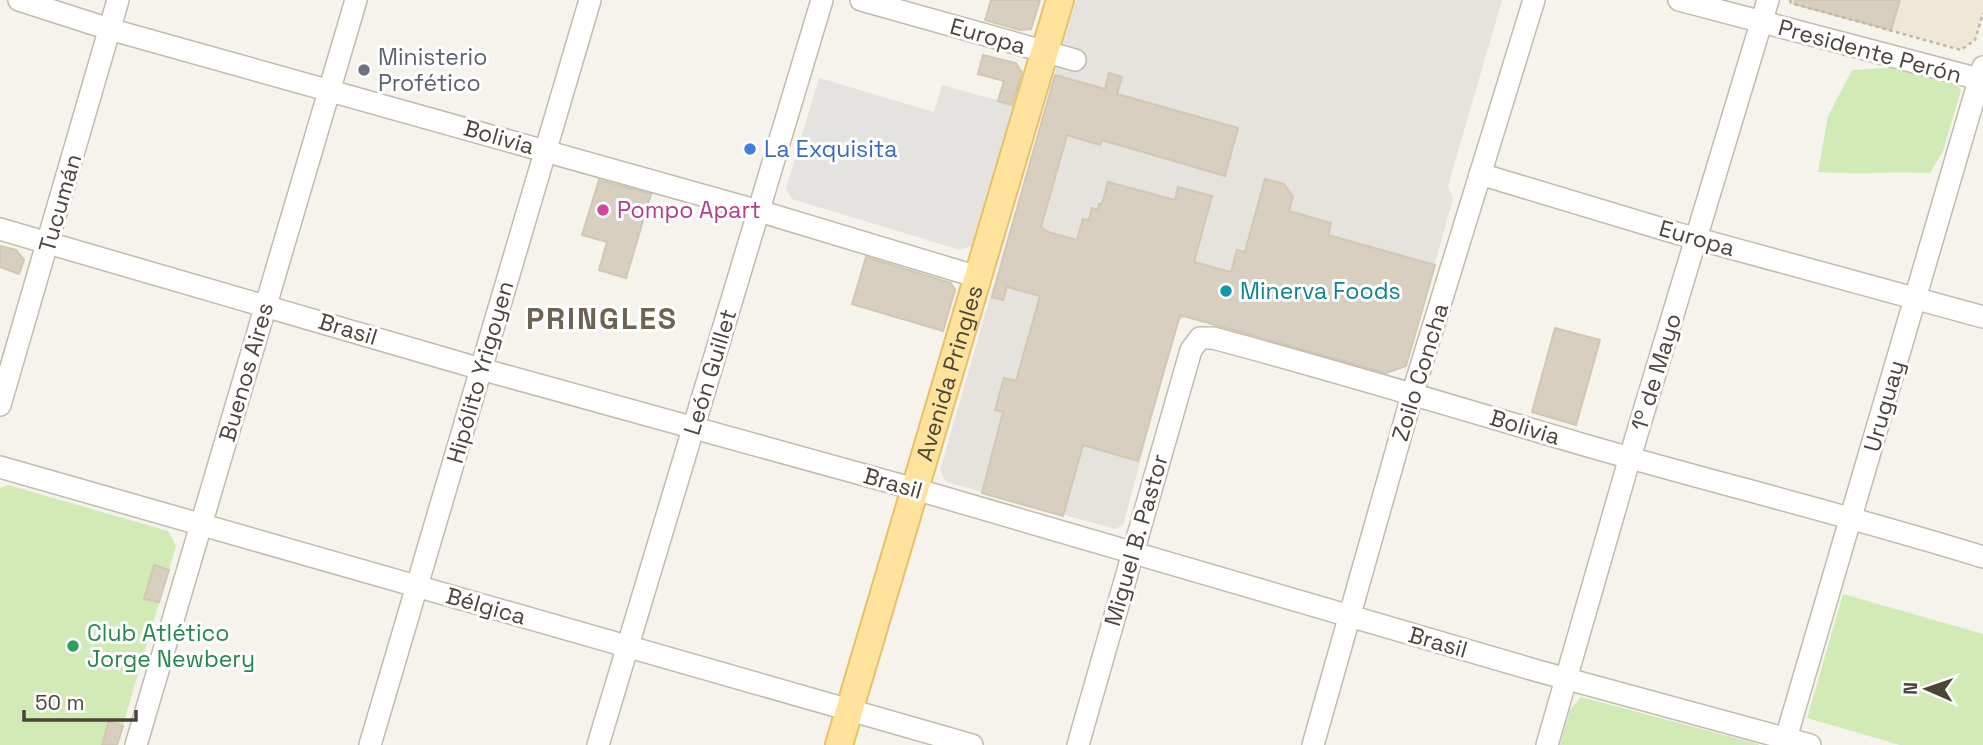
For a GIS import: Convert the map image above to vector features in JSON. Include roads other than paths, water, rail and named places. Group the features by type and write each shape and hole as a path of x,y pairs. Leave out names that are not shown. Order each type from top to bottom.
{"main road":[{"name":"Avenida Pringles","path":"839,745 1060,0"}],"street":[{"name":"Bolivia","path":"19,0 109,29 759,211 978,277"},
{"name":"Tucumán","path":"0,405 118,0"},
{"name":"Buenos Aires","path":"137,745 356,0"},
{"name":"Hipólito Yrigoyen","path":"370,745 590,0"},
{"name":"León Guillet","path":"598,745 822,0"},
{"name":"Europa","path":"861,0 1075,60"},
{"name":"Zoilo Concha","path":"1312,745 1351,617 1413,393 1534,0"},
{"name":"Presidente Perón","path":"1679,0 1761,23 1982,76"},
{"name":"1º de Mayo","path":"1547,745 1630,457 1768,0"},
{"name":"Uruguay","path":"1785,741 1982,76"},
{"name":"Europa","path":"1480,174 1697,239 1983,317"},
{"name":"Brasil","path":"0,229 266,304 481,369 915,489 1785,741 1810,745"},
{"name":"Bolivia","path":"1199,338 1213,338 1413,393 1630,457 1851,516 1983,556"},
{"name":"Miguel B. Pastor","path":"1078,745 1191,350 1199,338"},
{"name":"Bélgica","path":"0,467 972,745"}],"place":[{"name":"Ministerio Profético","path":"364,70"},
{"name":"La Exquisita","path":"750,149"},
{"name":"Pompo Apart","path":"603,210"},
{"name":"Minerva Foods","path":"1226,291"},
{"name":"Club Atlético Jorge Newbery","path":"73,646"}],"district":[{"name":"PRINGLES","path":"602,318"}]}
